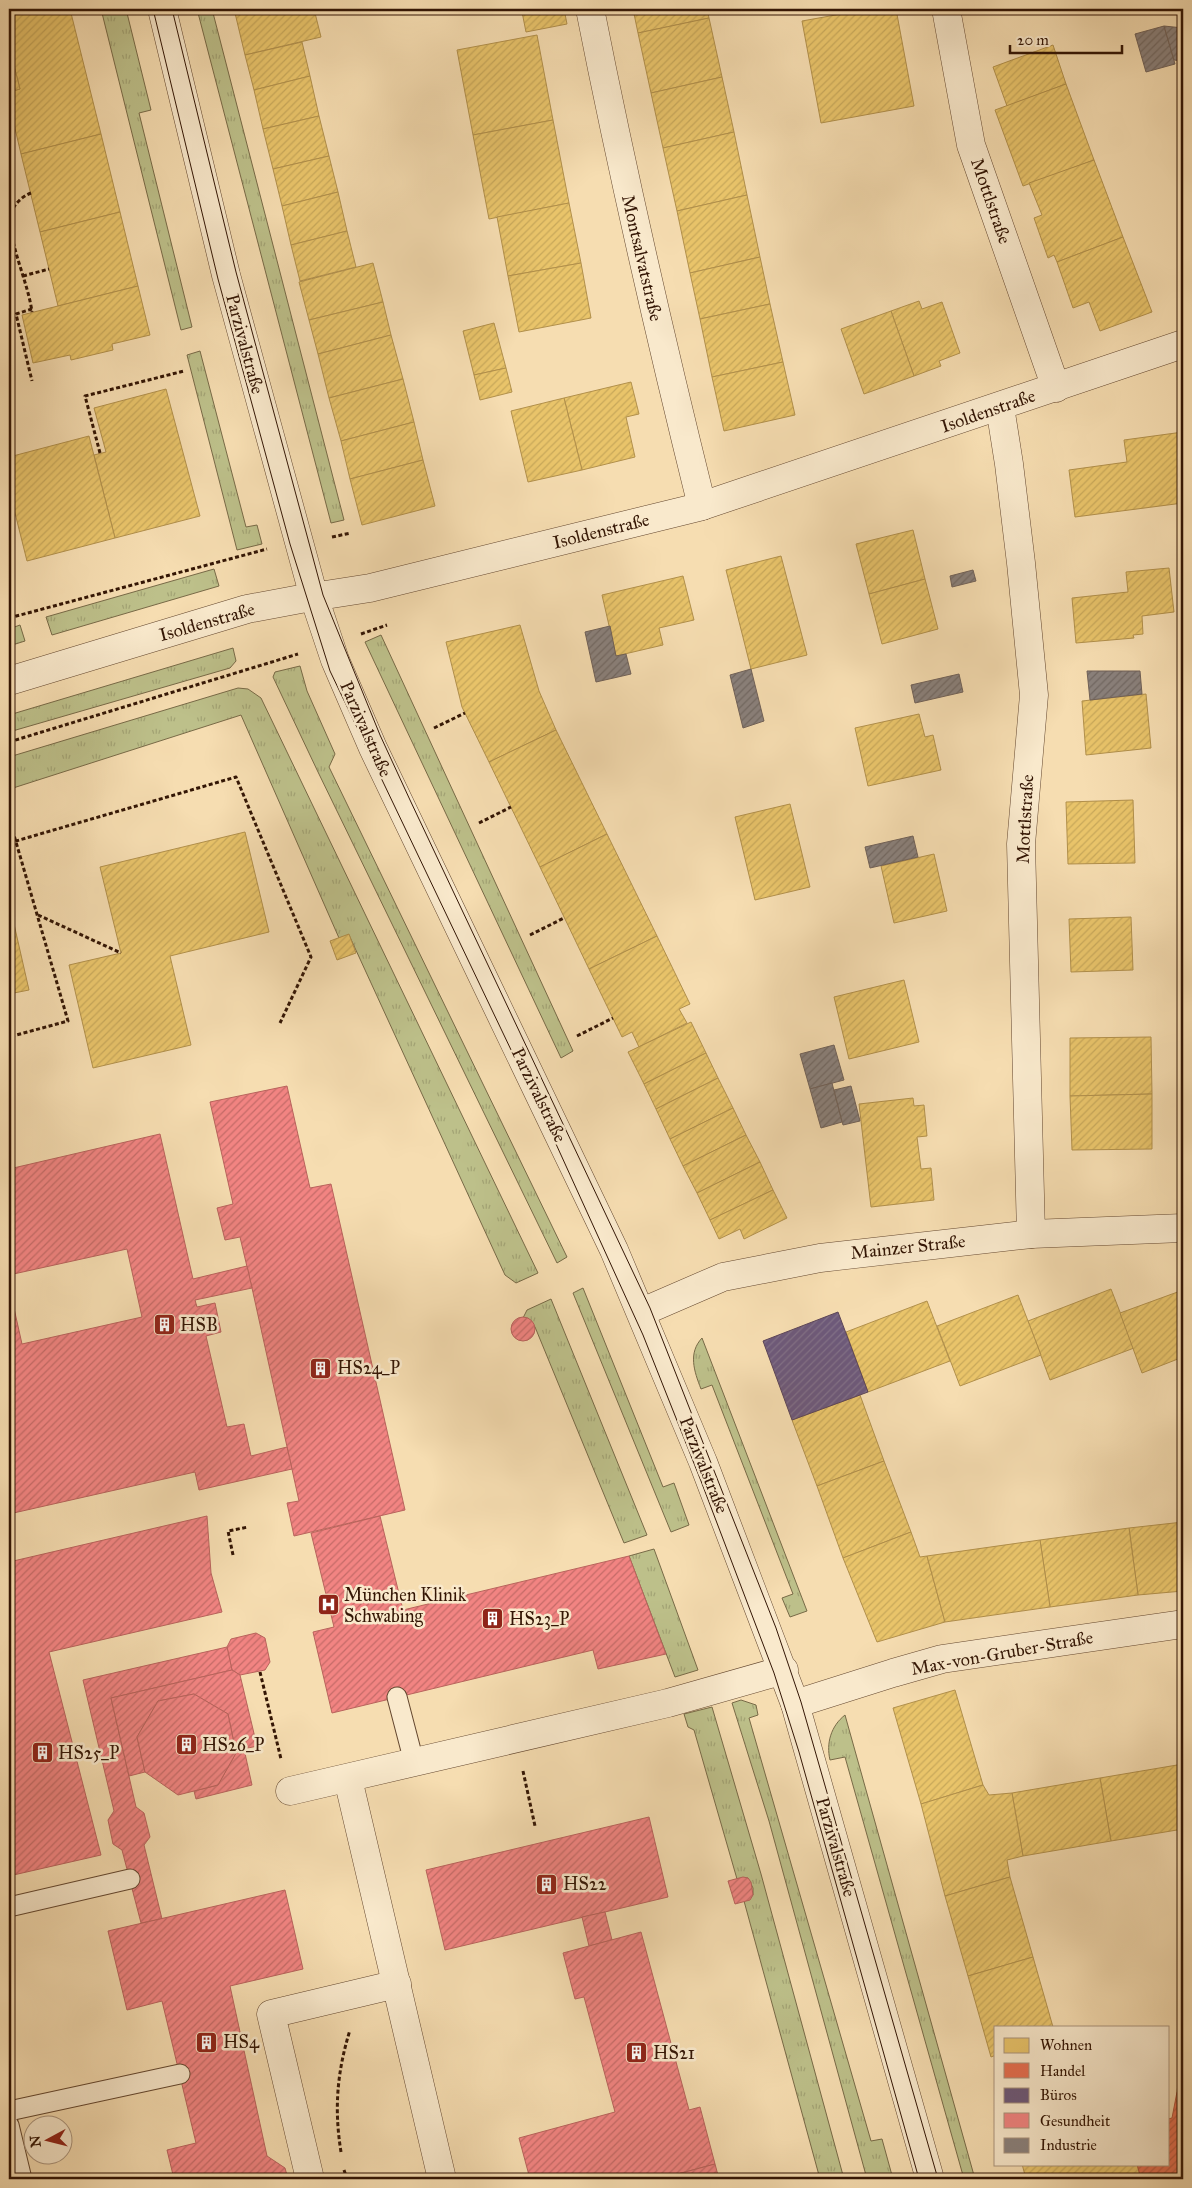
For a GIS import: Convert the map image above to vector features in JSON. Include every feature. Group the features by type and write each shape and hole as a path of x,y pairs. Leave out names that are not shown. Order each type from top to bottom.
{"street":[{"name":"Parzivalstraße","path":"162,9 226,275 314,596 336,660 373,748 614,1250 642,1312 703,1462 784,1670 795,1704 930,2179"},
{"name":"Montsalvatstraße","path":"590,9 622,170 664,356 702,506"},
{"name":"Mottlstraße","path":"948,9 971,145 1056,388"},
{"name":"Isoldenstraße","path":"9,681 219,616 314,596 370,588 702,506 1183,344"},
{"name":"Mottlstraße","path":"1000,407 1021,563 1034,695 1021,844 1031,1234"},
{"name":"Mainzer Straße","path":"642,1312 724,1277 770,1267 850,1254 1031,1234 1183,1228"},
{"name":"Max-von-Gruber-Straße","path":"795,1704 874,1678 942,1659 1183,1624"},
{"path":"290,1791 674,1702 784,1670"},
{"path":"348,1779 398,1984 442,2179"},
{"path":"310,2179 271,2014 398,1984"}],"lane":[{"path":"398,1697 414,1762"},
{"path":"9,1907 130,1879"},
{"path":"9,2112 180,2074"},
{"path":"9,2125 12,2148 22,2179"}],"path":[{"path":"11,9 12,14"},
{"path":"31,193 22,196 15,205 10,220 32,310 16,314 32,381"},
{"path":"23,276 49,268"},
{"path":"100,453 85,396 184,370"},
{"path":"9,618 232,557"},
{"path":"9,742 264,664"},
{"path":"434,728 465,713"},
{"path":"9,843 236,777 311,957 280,1024"},
{"path":"479,823 511,807"},
{"path":"9,818 68,1021 9,1037"},
{"path":"37,915 121,953"},
{"path":"530,935 564,918"},
{"path":"577,1036 613,1018"},
{"path":"233,1555 228,1531 248,1526"},
{"path":"260,1672 274,1735 290,1791"},
{"path":"524,1780 535,1826"},
{"path":"347,2179 336,2126 336,2093 346,2043 360,1992"}],"green space":[{"path":"101,9 126,9 151,110 139,113 192,327 181,330"},
{"path":"197,9 212,9 344,520 331,523"},
{"path":"200,351 246,527 257,525 262,544 237,550 187,355"},
{"path":"214,569 219,586 52,635 46,617"},
{"path":"20,625 25,641 9,646 9,629"},
{"path":"381,635 573,1051 561,1058 365,642"},
{"path":"233,648 236,661 230,668 9,732 9,715"},
{"path":"300,666 307,691 335,754 329,767 567,1257 557,1263 273,677 275,672"},
{"path":"238,688 248,689 261,698 538,1273 516,1283 505,1275 349,935 339,938 241,715 10,789 9,757"},
{"path":"583,1288 663,1487 674,1483 689,1525 671,1532 573,1293"},
{"path":"551,1299 647,1535 624,1543 535,1327 530,1320 523,1318 527,1310"},
{"path":"702,1338 807,1611 790,1617 782,1598 793,1594 712,1385 701,1389 696,1376 694,1356 695,1350"},
{"path":"654,1549 698,1670 675,1677 629,1556"},
{"path":"741,1700 756,1705 758,1715 749,1718 871,2141 882,2139 893,2179 867,2179 769,1821 732,1703"},
{"path":"712,1707 761,1874 844,2179 820,2179 744,1901 753,1895 753,1888 748,1878 737,1879 694,1730 688,1727 684,1714"},
{"path":"845,1715 975,2179 964,2179 845,1757 830,1760 829,1741 831,1735 836,1724"}],"building: Wohnen":[{"path":"32,9 70,9 101,134 21,154 9,103 9,92 20,89 9,46 9,15"},
{"path":"252,9 314,9 321,37 245,55 235,13"},
{"path":"541,9 564,9 567,24 526,32 522,12"},
{"path":"633,9 707,9 709,18 638,33"},
{"path":"869,9 896,9 914,106 821,123 802,21"},
{"path":"709,18 722,77 651,93 638,33"},
{"path":"537,35 553,120 473,135 457,50"},
{"path":"302,42 310,76 254,90 245,55"},
{"path":"1053,45 1066,84 1007,106 993,67"},
{"path":"9,46 20,89 9,92"},
{"path":"310,76 319,116 263,129 254,90"},
{"path":"722,77 734,132 663,148 651,93"},
{"path":"1066,84 1094,160 1023,186 995,110"},
{"path":"319,116 329,156 273,169 263,129"},
{"path":"553,120 569,203 489,219 473,135"},
{"path":"734,132 747,195 677,211 663,148"},
{"path":"101,134 120,212 40,232 21,154"},
{"path":"329,156 338,192 282,206 273,169"},
{"path":"1094,160 1123,237 1057,262 1054,255 1048,258 1034,218 1042,215 1029,183"},
{"path":"338,192 347,231 291,245 282,206"},
{"path":"747,195 760,257 690,273 677,211"},
{"path":"569,203 581,263 508,276 497,217"},
{"path":"120,212 138,286 58,306 40,232"},
{"path":"347,231 356,267 300,281 291,245"},
{"path":"1123,237 1152,312 1100,331 1089,302 1073,308 1057,262"},
{"path":"760,257 770,304 700,319 690,273"},
{"path":"373,263 383,302 309,320 299,282"},
{"path":"581,263 591,318 519,332 508,276"},
{"path":"138,286 150,335 112,344 113,350 71,360 70,355 33,363 22,315"},
{"path":"919,301 922,309 942,302 960,353 939,361 941,366 914,376 891,311"},
{"path":"383,302 391,335 318,354 309,320"},
{"path":"770,304 783,362 712,377 700,319"},
{"path":"891,311 914,376 864,394 841,329"},
{"path":"494,323 506,368 474,375 463,331"},
{"path":"391,335 403,379 329,398 318,354"},
{"path":"783,362 795,415 724,431 712,377"},
{"path":"506,368 512,392 480,400 474,375"},
{"path":"403,379 414,422 341,441 329,398"},
{"path":"631,382 639,414 626,417 635,457 582,470 564,398"},
{"path":"166,389 200,516 115,538 94,455 106,452 94,408"},
{"path":"564,398 582,470 528,482 511,411"},
{"path":"414,422 423,460 350,479 341,441"},
{"path":"1183,432 1183,503 1075,517 1069,470 1127,462 1124,440"},
{"path":"89,436 115,538 27,561 9,489 9,457"},
{"path":"423,460 435,506 362,525 350,479"},
{"path":"913,530 925,579 869,594 856,544"},
{"path":"781,556 807,655 751,669 726,570"},
{"path":"1169,568 1174,612 1142,616 1143,634 1133,635 1134,638 1076,643 1072,598 1128,592 1126,572"},
{"path":"683,576 694,620 659,628 663,645 616,656 602,595"},
{"path":"925,579 938,629 882,644 869,594"},
{"path":"520,625 539,691 556,730 489,762 462,707 446,642"},
{"path":"1146,694 1151,748 1086,755 1082,701"},
{"path":"919,714 925,737 933,735 941,770 868,786 855,728"},
{"path":"556,730 607,834 540,867 489,762"},
{"path":"1133,800 1135,863 1068,864 1066,802"},
{"path":"790,804 810,887 755,900 735,817"},
{"path":"245,832 269,932 170,956 191,1045 93,1068 69,965 121,953 100,867"},
{"path":"607,834 657,936 589,969 540,867"},
{"path":"934,854 947,911 894,923 881,866"},
{"path":"9,902 29,990 9,994"},
{"path":"1131,917 1133,970 1071,972 1069,919"},
{"path":"349,934 356,953 337,960 330,941"},
{"path":"657,936 690,1004 679,1009 687,1023 639,1047 632,1032 622,1037 589,969"},
{"path":"904,980 919,1042 849,1059 834,997"},
{"path":"691,1022 706,1053 644,1084 628,1052"},
{"path":"1151,1037 1152,1094 1070,1096 1070,1038"},
{"path":"706,1053 718,1078 656,1109 644,1084"},
{"path":"718,1078 733,1108 670,1139 656,1109"},
{"path":"1152,1094 1152,1149 1072,1150 1070,1096"},
{"path":"913,1098 914,1106 924,1105 927,1136 917,1137 921,1169 931,1168 934,1200 871,1207 859,1104"},
{"path":"733,1108 746,1135 683,1166 670,1139"},
{"path":"746,1135 760,1162 697,1193 683,1166"},
{"path":"760,1162 773,1190 710,1220 697,1193"},
{"path":"773,1190 787,1218 744,1239 740,1229 719,1239 710,1220"},
{"path":"1111,1289 1134,1348 1050,1380 1028,1321"},
{"path":"1183,1290 1183,1357 1142,1373 1120,1313"},
{"path":"1018,1295 1041,1355 960,1386 937,1326"},
{"path":"927,1301 950,1361 868,1392 846,1332"},
{"path":"860,1395 884,1461 817,1486 792,1420"},
{"path":"884,1461 911,1532 843,1558 817,1486"},
{"path":"1183,1522 1183,1591 1138,1595 1129,1528"},
{"path":"1129,1528 1138,1595 1050,1607 1040,1540"},
{"path":"911,1532 920,1557 927,1556 945,1622 877,1642 843,1558"},
{"path":"1040,1540 1050,1607 945,1622 927,1556"},
{"path":"955,1690 983,1785 921,1804 893,1708"},
{"path":"1183,1764 1183,1829 1111,1841 1100,1778"},
{"path":"1100,1778 1111,1841 1023,1856 1012,1793"},
{"path":"983,1785 989,1795 1012,1793 1023,1856 1007,1860 1010,1877 945,1896 921,1804"},
{"path":"1010,1877 1033,1957 968,1976 945,1896"},
{"path":"1033,1957 1053,2026 994,2026 994,2056 991,2057 968,1976"},
{"path":"1183,2040 1183,2093 1177,2092"},
{"path":"1023,2166 1138,2166 1141,2179 1026,2179"}],"building: Handel":[{"path":"1177,2092 1183,2093 1183,2179 1141,2179 1138,2166 1170,2166 1170,2118 1172,2118"}],"building: Büros":[{"path":"838,1312 868,1392 792,1420 763,1341"}],"building: Gesundheit":[{"name":"HS24_P","path":"287,1086 310,1188 331,1184 405,1510 294,1536 287,1503 299,1501 252,1288 240,1237 225,1240 217,1208 233,1204 210,1102"},
{"name":"HSB","path":"160,1134 193,1279 247,1266 252,1288 195,1300 197,1307 215,1303 221,1332 206,1336 227,1427 244,1424 251,1456 287,1447 292,1469 199,1490 195,1472 9,1514 9,1286 22,1344 142,1317 127,1249 9,1275 9,1169"},
{"path":"523,1317 531,1321 535,1329 531,1337 523,1341 515,1337 511,1329 515,1321"},
{"name":"HS25_P","path":"207,1516 211,1573 222,1612 49,1652 101,1855 9,1876 9,1562"},
{"name":"HS23_P","path":"380,1516 403,1610 629,1556 666,1654 598,1669 593,1650 332,1713 313,1632 334,1627 311,1533"},
{"path":"256,1633 265,1638 270,1662 265,1670 240,1675 232,1670 227,1647 231,1639"},
{"path":"227,1647 232,1670 111,1698 136,1807 144,1813 150,1837 144,1845 162,1919 141,1923 122,1850 113,1844 108,1820 114,1811 83,1680"},
{"path":"232,1670 240,1675 257,1746 244,1749 252,1785 196,1799 194,1791 218,1785 236,1753 228,1714 194,1694 158,1701 137,1737 145,1772 129,1776 111,1698"},
{"name":"HS26_P","path":"194,1694 228,1714 236,1753 218,1785 178,1795 145,1772 137,1737 158,1701"},
{"name":"HS22","path":"649,1817 668,1897 445,1950 426,1870"},
{"path":"743,1877 748,1878 751,1882 753,1895 750,1900 735,1904 728,1881"},
{"name":"HS4","path":"285,1890 303,1969 230,1986 267,2156 285,2168 288,2179 174,2179 167,2150 196,2143 162,2001 127,2010 108,1931"},
{"path":"605,1912 612,1940 589,1946 582,1917"},
{"name":"HS21","path":"641,1932 689,2110 700,2107 715,2164 659,2179 530,2179 519,2138 615,2112 584,1997 575,1999 563,1953"},
{"path":"715,2164 719,2179 659,2179"}],"building: Industrie":[{"path":"1164,26 1175,64 1146,72 1135,34"},
{"path":"1164,26 1183,28 1183,61 1174,60"},
{"path":"973,570 976,581 952,587 950,576"},
{"path":"610,626 616,656 626,654 631,674 596,682 585,632"},
{"path":"751,669 764,721 743,728 730,675"},
{"path":"1087,671 1140,671 1142,694 1090,700"},
{"path":"959,674 963,692 915,703 911,685"},
{"path":"913,836 918,857 870,868 865,847"},
{"path":"834,1045 844,1080 810,1089 800,1054"},
{"path":"832,1083 842,1122 821,1128 810,1089"},
{"path":"851,1086 860,1121 843,1125 834,1090"}],"tram line":[{"path":"153,9 218,279 290,544 330,671 556,1144 643,1335 701,1481 774,1673 799,1752 919,2179"},
{"path":"172,9 236,272 323,595 380,735 650,1308 776,1628 801,1702 938,2179"}],"place":[{"name":"HSB","path":"164,1325"},
{"name":"HS24_P","path":"321,1368"},
{"name":"München Klinik Schwabing","path":"328,1605"},
{"name":"HS23_P","path":"493,1619"},
{"name":"HS26_P","path":"186,1745"},
{"name":"HS25_P","path":"42,1753"},
{"name":"HS22","path":"547,1884"},
{"name":"HS4","path":"207,2042"},
{"name":"HS21","path":"637,2053"}]}
